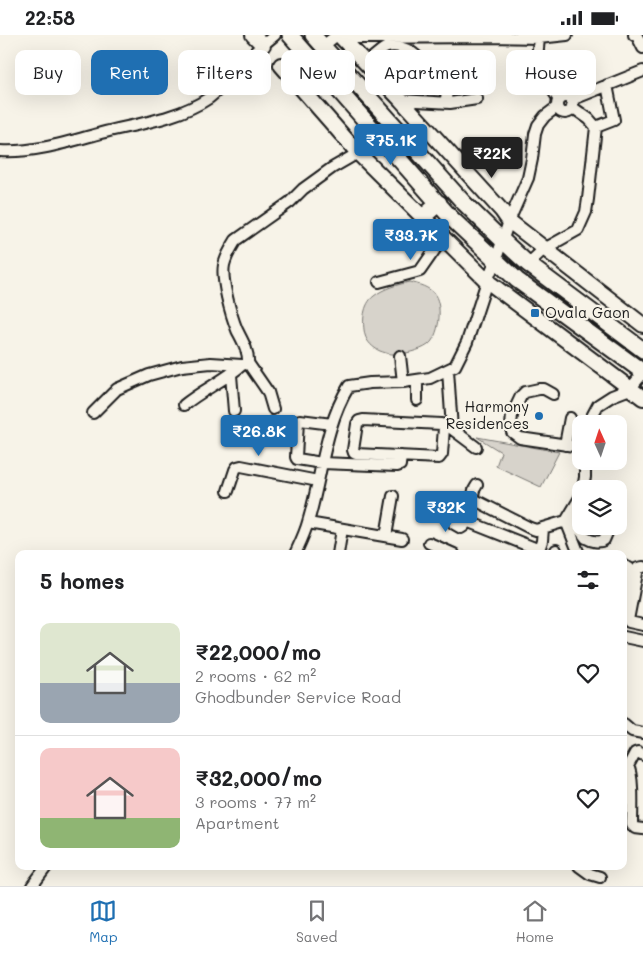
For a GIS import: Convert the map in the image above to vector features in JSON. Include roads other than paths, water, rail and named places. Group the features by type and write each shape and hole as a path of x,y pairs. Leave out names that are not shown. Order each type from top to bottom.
{"main road":[{"path":"290,35 451,218 517,280 643,373"},
{"path":"318,40 464,203 502,240 528,264 643,350"},
{"path":"423,217 439,203"}],"street":[{"path":"253,35 263,45"},
{"path":"0,151 39,149 63,144 179,113 208,98 225,84 243,63 275,35"},
{"path":"318,40 344,36 524,36 539,38 567,35"},
{"path":"636,35 643,48"},
{"path":"344,36 365,62"},
{"path":"539,38 537,59 539,69 560,111 565,113 570,111 571,104"},
{"path":"382,50 397,47 408,50"},
{"path":"571,104 607,85 643,71"},
{"path":"596,127 614,120 607,85"},
{"path":"307,95 358,153 486,281 643,398"},
{"path":"396,95 509,221 643,325"},
{"path":"446,95 446,102"},
{"path":"401,100 446,102 477,99"},
{"path":"297,550 308,523 332,424 349,386 430,378 455,366 467,343 486,281 528,178 538,125 558,104"},
{"path":"528,264 544,249 578,230 584,218 596,127 571,104"},
{"path":"184,405 196,395 231,375 245,364 249,355 236,325 223,280 224,265 230,249 236,240 290,203 303,189 332,168 358,153"},
{"path":"520,170 528,178"},
{"path":"379,282 420,271 442,236"},
{"path":"400,356 403,382"},
{"path":"93,413 117,389 149,375 182,366 211,363 245,364 268,392 273,409"},
{"path":"448,369 452,429 476,447"},
{"path":"593,415 598,405 612,396 630,389 643,373"},
{"path":"231,375 234,411"},
{"path":"417,379 417,400"},
{"path":"553,394 544,389 539,389 526,392 521,396 512,415 512,432 520,438 572,446"},
{"path":"565,445 570,417"},
{"path":"332,424 300,420 298,423 297,459 322,463 397,467 400,465 401,456"},
{"path":"359,421 444,425 441,457 401,456 354,453 357,424 359,421"},
{"path":"228,491 235,470 241,466 318,481"},
{"path":"477,485 473,495 476,500 536,530 543,529 568,518 572,511"},
{"path":"386,536 393,496"},
{"path":"481,515 486,506"},
{"path":"460,509 454,519 454,524 457,526 461,528 470,522 537,549 542,541 543,529"},
{"path":"568,518 572,522"},
{"path":"568,518 579,550"},
{"path":"308,523 402,539"},
{"path":"339,550 342,529"},
{"path":"583,535 589,540 598,542 604,540 606,535"},
{"path":"429,543 445,550"},
{"path":"627,567 631,573 627,588"},
{"path":"633,639 640,624 628,621 638,567 643,567"},
{"path":"627,727 632,731 643,733"},
{"path":"643,755 638,752 635,753 628,766 630,769 628,790 632,825 635,828 643,829"},
{"path":"32,886 44,870"},
{"path":"584,870 600,877"}],"place":[{"name":"Ovala Gaon","path":"535,313"},
{"name":"Harmony Residences","path":"539,416"}]}
